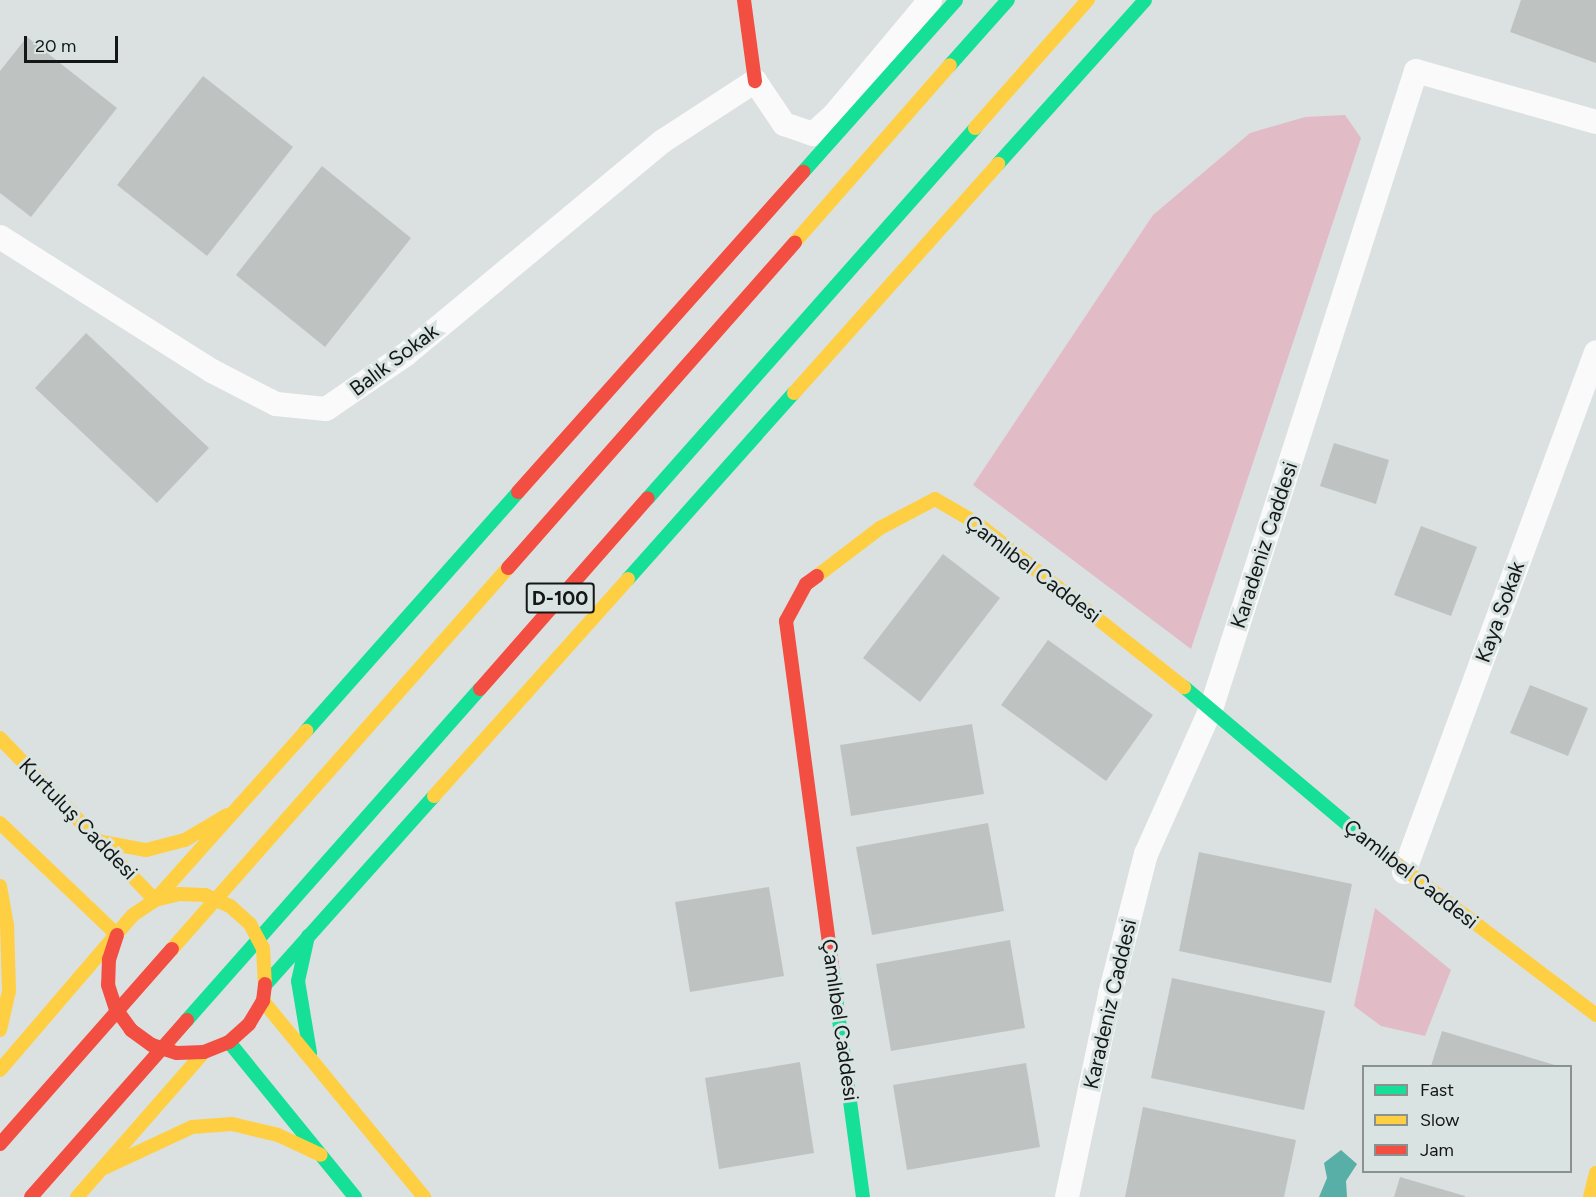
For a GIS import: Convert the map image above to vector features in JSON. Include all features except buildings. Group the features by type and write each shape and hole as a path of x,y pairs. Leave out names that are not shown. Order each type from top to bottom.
{"main road":[{"path":"744,0 755,81"},
{"path":"0,1070 133,915 154,900 202,856 234,811 956,0"},
{"name":"D-100","path":"0,1144 1008,0"},
{"name":"D-100","path":"31,1197 1088,0"},
{"path":"266,984 1145,0"},
{"name":"Çamlıbel Caddesi","path":"863,1197 786,621 806,584 880,528 935,499 978,524 1211,709 1404,872 1596,1015"},
{"name":"Kurtuluş Caddesi","path":"0,738 102,842 154,900"},
{"path":"102,842 146,850 185,840 234,811"},
{"path":"0,823 117,935"},
{"path":"215,877 249,912 289,931 308,936"},
{"path":"0,886 7,924 9,991 0,1030"},
{"path":"117,935 109,959 108,985 116,1009 131,1030 152,1045 177,1053 204,1052 229,1042 249,1024 262,1001 266,984 263,948 250,924 230,906 205,895 179,894 154,900"},
{"path":"308,936 298,981 310,1055"},
{"path":"262,1001 310,1055 424,1197"},
{"path":"56,1006 73,1011"},
{"path":"95,1017 132,1041 145,1058 154,1086 155,1109"},
{"path":"229,1042 356,1197"},
{"path":"77,1197 204,1052"},
{"path":"102,1169 192,1127 232,1125 278,1135 321,1155"},
{"path":"1590,1197 1596,1173"}],"street":[{"path":"755,81 784,124 813,134 834,115 930,0"},
{"name":"Karadeniz Caddesi","path":"1067,1197 1110,994 1146,854 1211,709 1416,71 1596,122"},
{"name":"Balık Sokak","path":"0,237 212,371 276,404 326,410 405,355 663,141 755,81"},
{"name":"Kaya Sokak","path":"1404,872 1596,351"}],"shaded area":[{"path":"1345,115 1361,138 1191,649 973,485 1153,215 1250,133 1305,117"},
{"path":"1375,908 1451,970 1425,1036 1381,1026 1354,1006"}],"water":[{"path":"1341,1150 1357,1164 1346,1181 1347,1197 1319,1197 1327,1178 1324,1163"}],"traffic: fast":[{"path":"803,172 956,0"},
{"path":"950,65 1008,0"},
{"path":"998,164 1145,0"},
{"path":"648,498 975,128"},
{"path":"628,579 794,393"},
{"path":"306,731 518,492"},
{"path":"1184,687 1367,841"},
{"path":"187,1020 480,689"},
{"path":"266,984 434,796"},
{"path":"308,936 298,981 310,1053"},
{"path":"832,968 863,1197"},
{"path":"229,1042 355,1197"}],"traffic: slow":[{"path":"975,128 1088,0"},
{"path":"795,242 950,65"},
{"path":"794,393 998,164"},
{"path":"817,576 880,528 935,499 978,524 1184,687"},
{"path":"172,949 508,568"},
{"path":"434,796 628,579"},
{"path":"155,900 306,731"},
{"path":"0,738 155,900"},
{"path":"102,842 146,850 185,840 227,815"},
{"path":"0,823 117,935"},
{"path":"1367,841 1596,1015"},
{"path":"0,886 7,924 9,991 0,1030"},
{"path":"0,1070 133,915 155,900 179,894 205,895 230,906 250,924 263,948 265,984"},
{"path":"263,1001 424,1197"},
{"path":"77,1197 204,1052"},
{"path":"102,1169 192,1127 232,1124 278,1135 321,1155"},
{"path":"1590,1197 1596,1173"}],"traffic: jam":[{"path":"744,0 755,81"},
{"path":"518,492 803,172"},
{"path":"508,568 795,242"},
{"path":"480,689 648,498"},
{"path":"817,576 806,584 786,621 832,968"},
{"path":"117,935 109,959 108,985 116,1009 131,1030 152,1045 177,1053 204,1052 229,1042 249,1024 263,1001 265,984"},
{"path":"0,1144 172,949"},
{"path":"31,1197 187,1020"}]}
